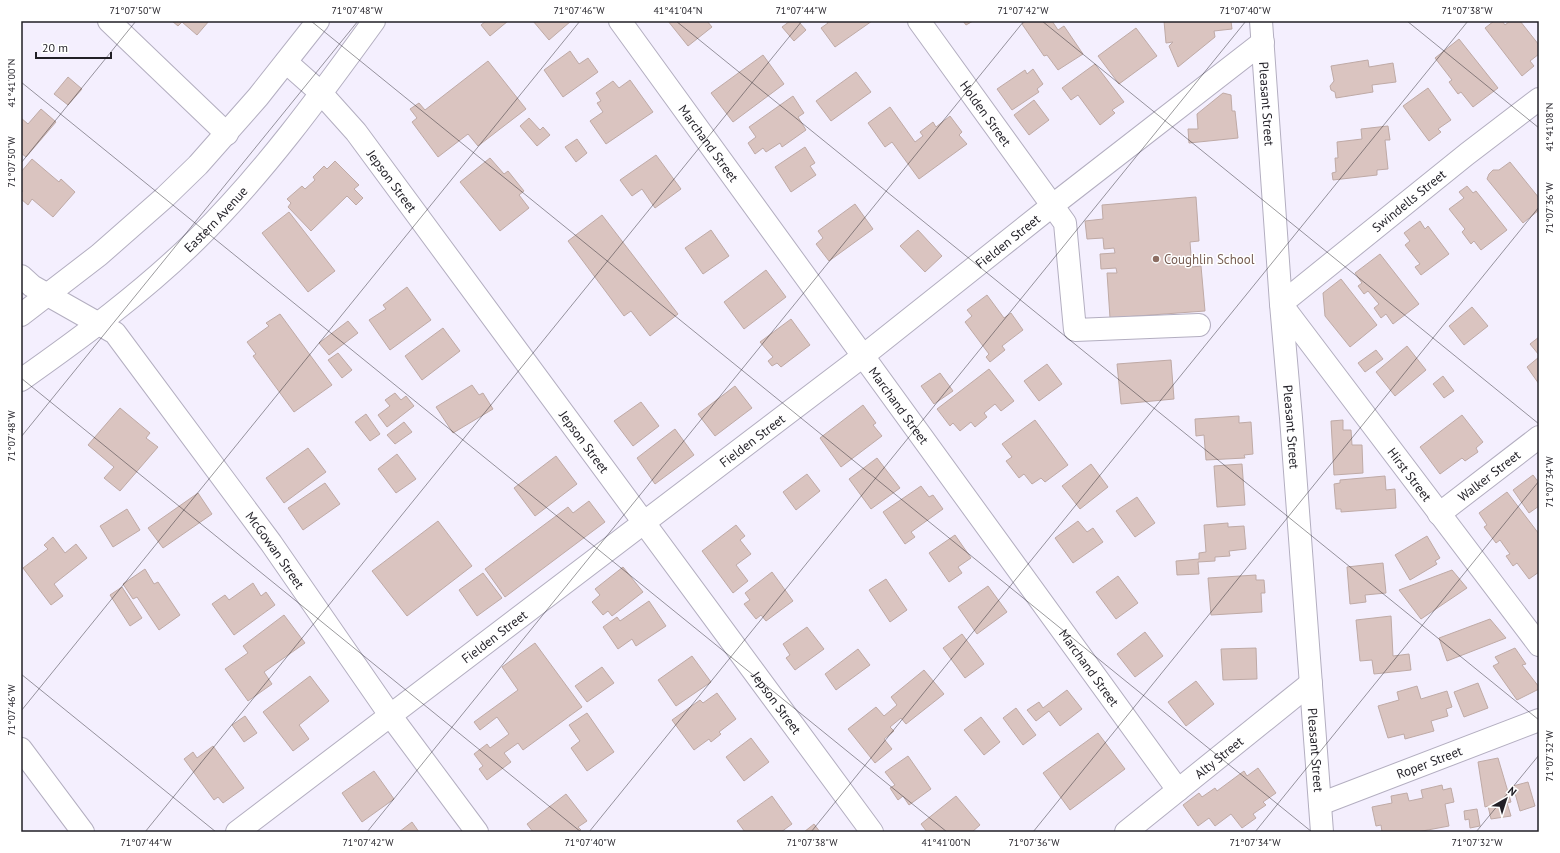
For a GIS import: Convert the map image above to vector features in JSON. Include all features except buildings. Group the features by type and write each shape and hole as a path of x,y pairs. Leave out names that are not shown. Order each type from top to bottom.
{"main road":[{"path":"109,21 227,134"},
{"path":"21,315 99,255 165,197 198,165 227,134 318,21"},
{"name":"Eastern Avenue","path":"21,380 56,355 164,270 196,239 259,171 321,93 374,21"},
{"name":"Marchand Street","path":"620,21 1178,790"},
{"name":"Holden Street","path":"919,21 1065,223 1075,330 1198,325"},
{"name":"Fielden Street","path":"237,832 863,356 1053,205 1262,32"},
{"name":"Pleasant Street","path":"1262,32 1281,304 1322,832"},
{"name":"Jepson Street","path":"286,62 321,93 356,132 872,832"},
{"name":"Swindells Street","path":"1281,304 1467,154 1539,99"},
{"name":"McGowan Street","path":"21,276 32,286 115,333 270,543 390,715 477,832"},
{"name":"Hirst Street","path":"1281,304 1539,645"},
{"name":"Walker Street","path":"1440,514 1539,437"},
{"name":"Alty Street","path":"1126,832 1311,683"},
{"name":"Roper Street","path":"1320,804 1539,720"},
{"path":"21,748 83,832"}],"place":[{"name":"Coughlin School","path":"1156,259"}]}
